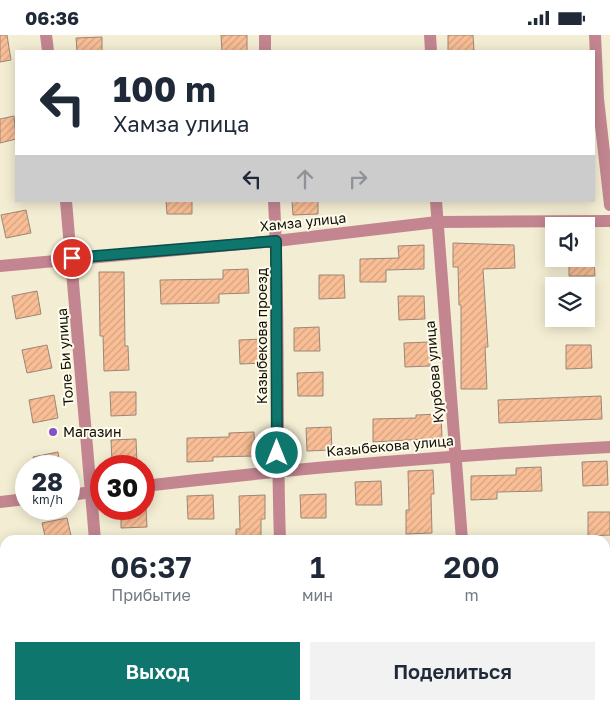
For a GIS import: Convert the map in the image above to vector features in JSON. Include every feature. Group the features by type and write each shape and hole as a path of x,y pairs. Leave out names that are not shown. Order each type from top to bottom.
{"street":[{"path":"46,35 48,50"},
{"path":"264,35 265,50"},
{"path":"430,35 431,50"},
{"path":"595,35 598,99 610,205"},
{"name":"Толе Би улица","path":"66,202 92,455"},
{"name":"Казыбекова проезд","path":"274,202 276,241 277,471 280,535"},
{"name":"Курбова улица","path":"436,202 462,535"},
{"name":"Хамза улица","path":"0,266 276,241 437,222 610,221"},
{"name":"Казыбекова улица","path":"155,485 277,471 455,455 610,447"},
{"path":"0,501 15,500"},
{"name":"Толе Би улица","path":"96,520 96,535"}],"building":[{"path":"0,35 7,35 11,60 0,62"},
{"path":"221,35 247,35 247,50 222,50"},
{"path":"448,35 473,35 474,50 448,50"},
{"path":"102,37 102,50 77,50 76,38"},
{"path":"14,116 15,139 0,143 0,119"},
{"path":"166,202 192,202 192,214 167,214"},
{"path":"292,202 318,202 318,214 293,215"},
{"path":"26,210 31,233 6,238 1,215"},
{"path":"453,243 514,245 515,268 483,269 488,347 485,347 487,389 461,389 461,305 459,305 458,267 453,267"},
{"path":"424,245 424,269 386,270 386,282 360,282 360,259 399,258 398,246"},
{"path":"569,267 594,267 595,276 569,276"},
{"path":"248,269 249,293 219,294 219,303 161,304 160,280 223,279 223,270"},
{"path":"99,272 124,272 125,346 128,346 129,370 104,371 103,336 100,336"},
{"path":"319,275 344,275 345,298 319,299"},
{"path":"37,291 41,314 16,319 12,296"},
{"path":"398,296 424,296 425,319 399,320"},
{"path":"319,327 320,351 294,351 294,328"},
{"path":"264,339 265,363 240,364 239,340"},
{"path":"430,342 430,366 405,367 404,343"},
{"path":"47,345 52,368 27,373 22,350"},
{"path":"566,345 591,345 592,368 566,369"},
{"path":"323,372 323,396 298,396 297,373"},
{"path":"110,392 136,392 136,415 111,416"},
{"path":"54,395 58,418 33,423 29,400"},
{"path":"601,396 602,419 499,423 498,400"},
{"path":"441,414 442,438 373,442 373,419 416,418 416,415"},
{"path":"331,427 332,450 307,451 306,428"},
{"path":"254,432 255,456 213,457 213,461 187,462 187,438 229,437 229,433"},
{"path":"136,439 137,455 112,455 111,440"},
{"path":"58,452 58,455 43,455"},
{"path":"607,461 608,485 583,486 582,462"},
{"path":"541,467 542,491 497,492 497,499 471,500 471,476 516,475 516,468"},
{"path":"433,470 434,494 431,494 432,533 406,534 406,510 409,510 408,471"},
{"path":"381,481 382,505 356,505 355,482"},
{"path":"326,494 326,518 301,518 300,495"},
{"path":"213,495 214,519 188,519 187,496"},
{"path":"265,495 265,519 261,519 261,535 236,535 236,529 240,529 239,496"},
{"path":"588,512 610,512 610,535 588,535"},
{"path":"67,520 71,535 45,535 42,523"},
{"path":"121,520 147,520 147,527 121,528"}],"place":[{"name":"Магазин","path":"53,432"}],"route":[{"path":"72,258 276,241 278,297 277,453"}]}
